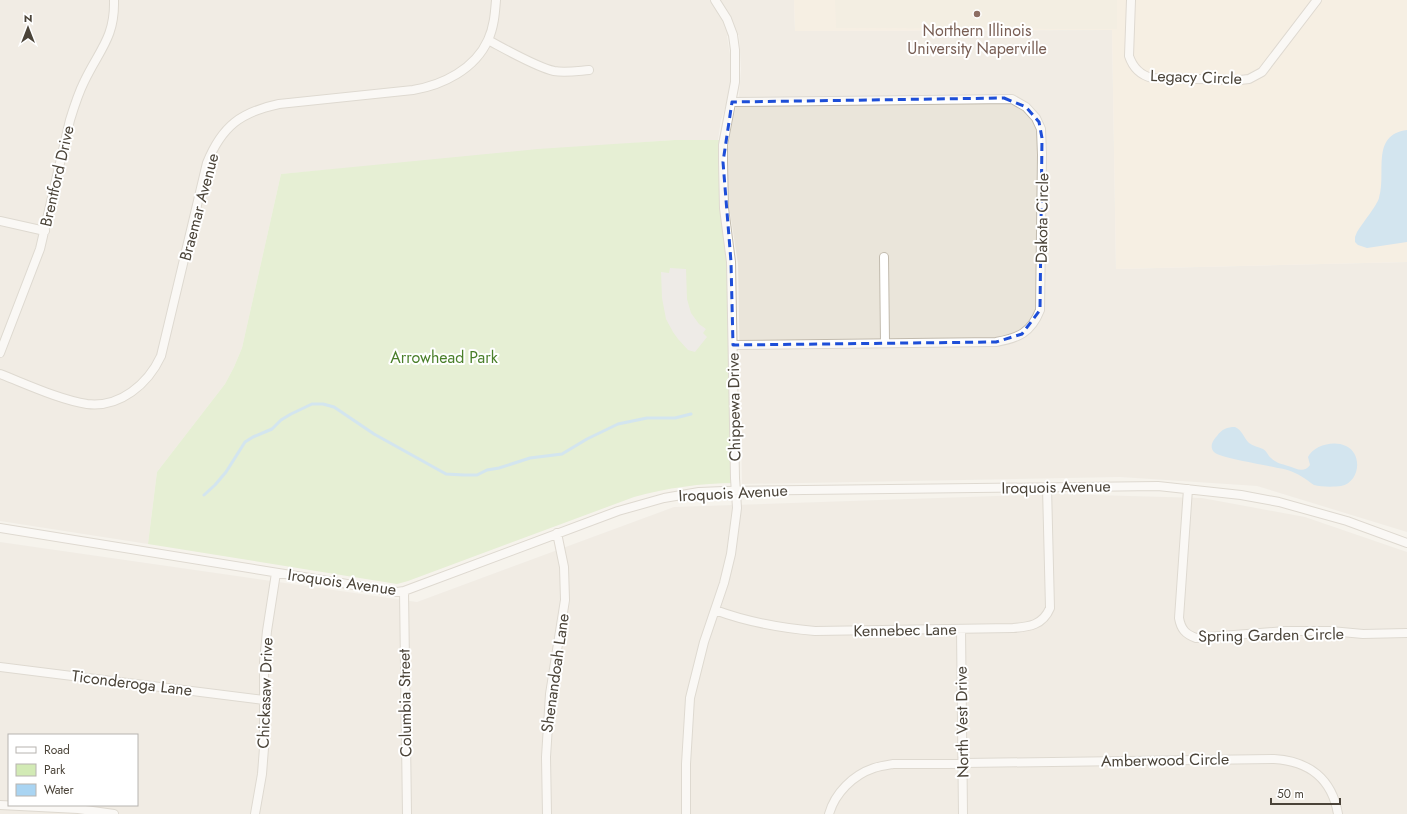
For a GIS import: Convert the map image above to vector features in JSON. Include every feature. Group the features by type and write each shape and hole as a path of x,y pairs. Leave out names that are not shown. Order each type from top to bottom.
{"street":[{"name":"Brentford Drive","path":"0,353 33,271 70,120 84,82 108,38 114,15 114,0"},
{"name":"Braemar Avenue","path":"0,374 70,401 88,404 104,403 118,399 132,392 149,377 162,356 207,163 213,149 228,129 250,112 279,104 414,90 437,85 465,68 476,57 488,40 495,14 496,0"},
{"name":"Chippewa Drive","path":"686,814 686,764 690,698 704,642 724,583 731,554 737,508 731,262 724,208 723,162 724,141 732,102 735,66 733,35 727,20 715,0"},
{"name":"Legacy Circle","path":"1131,0 1129,56 1132,65 1138,72 1152,78 1240,80 1249,79 1262,72 1317,0"},
{"path":"488,40 553,71 572,72 589,70"},
{"name":"Dakota Circle","path":"732,102 1012,99 1026,106 1039,122 1042,129 1041,302 1037,319 1022,334 1015,338 996,342 886,342 733,345"},
{"path":"0,221 44,231"},
{"path":"884,257 886,342"},
{"name":"Iroquois Avenue","path":"0,528 397,592 404,591 557,533 648,501 699,492 1158,486 1241,495 1298,507 1346,521 1407,543"},
{"name":"Kennebec Lane","path":"715,610 730,616 765,624 790,629 815,631 1027,628 1042,621 1047,616 1050,608 1048,487"},
{"name":"Spring Garden Circle","path":"1188,489 1179,618 1182,629 1188,635 1196,638 1306,630 1363,634 1407,633"},
{"name":"Shenandoah Lane","path":"546,814 546,757 550,694 566,600 564,567 557,533"},
{"name":"Chickasaw Drive","path":"255,814 262,767 264,662 276,573"},
{"name":"Columbia Street","path":"404,591 407,814"},
{"name":"North Vest Drive","path":"961,629 963,814"},
{"name":"Ticonderoga Lane","path":"0,667 264,700"},
{"name":"Amberwood Circle","path":"829,814 842,790 856,777 873,768 893,764 1285,759 1316,772 1331,790 1338,814"},
{"path":"20,806 78,809 114,814"}],"highlighted area":[{"path":"1004,98 1026,107 1039,122 1042,138 1040,310 1022,334 996,342 733,345 731,262 723,162 732,102"}],"shaded area":[{"path":"0,0 794,0 795,31 1112,30 1116,269 1407,262 1407,532 1257,486 1120,477 742,484 738,264 728,200 727,170 728,147 739,95 741,69 739,35 727,36 732,66 729,96 721,120 718,140 646,142 281,174 242,348 225,384 157,472 148,544 0,521"},
{"path":"794,0 1407,0 1407,262 1116,269 1112,30 795,31"},
{"name":"Northern Illinois University Naperville","path":"835,0 1117,0 1117,29 836,28"},
{"path":"670,268 686,269 687,299 691,313 699,324 706,329 703,333 707,337 695,352 688,350 678,339 666,319 662,298 661,272 669,273"},
{"path":"1058,494 1202,498 1305,517 1407,552 1407,814 0,814 0,542 417,602 674,507"}],"green space":[{"name":"Arrowhead Park","path":"675,140 723,140 729,244 735,483 684,487 634,497 397,584 148,544 157,472 225,384 242,348 281,174 538,149"}],"water":[{"path":"1407,130 1407,242 1367,248 1358,245 1355,242 1357,232 1379,198 1384,147 1388,139 1396,133"},
{"path":"1235,427 1240,430 1249,443 1264,450 1275,461 1299,470 1308,468 1310,465 1308,457 1315,449 1330,444 1341,444 1346,446 1355,455 1357,468 1355,474 1352,479 1341,486 1317,486 1298,474 1288,470 1225,457 1214,452 1212,444 1214,439 1225,429"}],"waterway":[{"path":"204,495 226,472 245,442 272,429 281,420 312,404 323,404 334,407 374,434 446,474 464,475 477,475 487,470 499,468 530,458 562,454 587,439 618,424 647,418 675,418 691,414"}],"place":[{"name":"Northern Illinois University Naperville","path":"977,14"}]}
